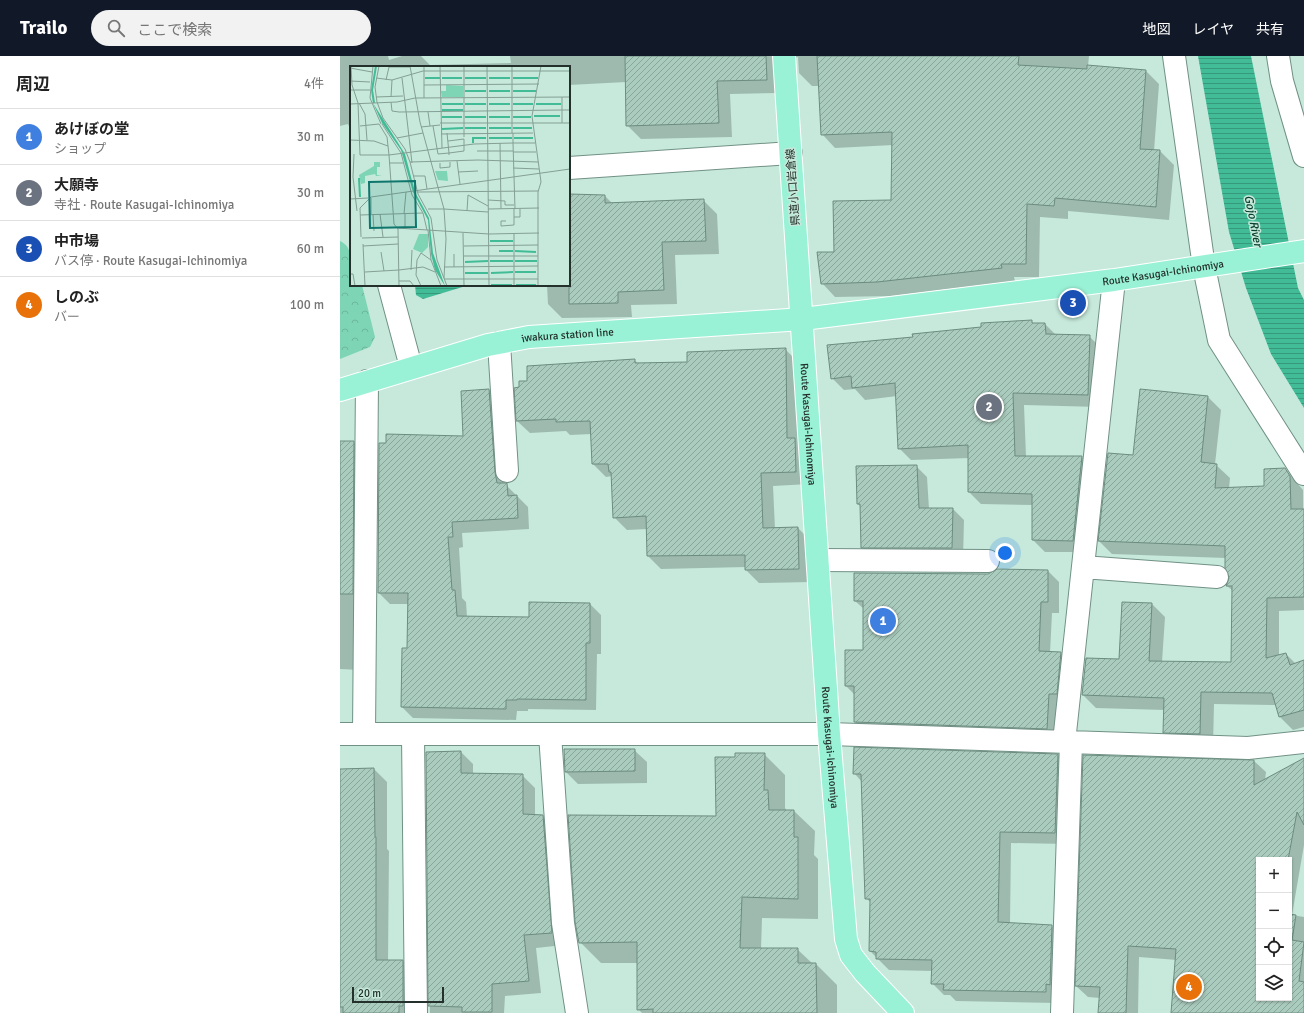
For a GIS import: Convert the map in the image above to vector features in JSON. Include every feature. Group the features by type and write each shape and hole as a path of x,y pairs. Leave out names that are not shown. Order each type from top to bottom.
{"main road":[{"name":"県道小口岩倉線","path":"784,56 803,319"},
{"name":"Route Kasugai-Ichinomiya","path":"903,1013 851,955 846,939 829,734 803,319 1114,280 1304,251"},
{"name":"iwakura station line","path":"340,390 411,367 499,343 529,337 803,319"}],"street":[{"path":"1174,56 1204,267 1220,340 1304,474"},
{"path":"1278,56 1282,81 1304,156"},
{"path":"570,168 791,153"},
{"path":"1062,1013 1068,742 1083,567 1114,280"},
{"path":"389,286 411,367"},
{"path":"499,343 507,471"},
{"path":"364,734 367,381"},
{"path":"818,560 988,561"},
{"path":"1083,567 1217,577"},
{"path":"340,734 829,734 1248,748 1304,742"},
{"path":"413,734 416,1013"},
{"path":"550,734 563,922 577,1013"}],"green space":[{"path":"340,241 345,244 350,252 350,286 362,286 375,337 370,347 340,359"}],"water":[{"name":"Gojo River","path":"1198,56 1251,56 1298,288 1304,300 1304,408 1271,354 1246,288 1229,232"},
{"path":"415,286 466,286 423,299 416,295"}],"building":[{"path":"625,56 766,56 767,80 717,81 719,123 626,126"},
{"path":"817,56 1019,56 1018,65 1087,69 1087,65 1146,70 1140,149 1160,150 1156,207 1055,198 1054,206 1027,204 1026,264 1001,264 1002,268 877,282 821,284 817,252 834,252 833,201 891,200 892,132 821,135"},
{"path":"570,194 605,195 605,203 704,199 706,241 662,242 664,290 618,292 618,303 569,304"},
{"path":"1032,320 1032,323 1045,323 1046,334 1090,335 1088,395 1013,393 1015,456 1082,456 1073,541 1032,540 1032,494 968,492 968,445 898,449 895,383 852,388 851,376 831,379 827,345 913,337 912,334 981,327 981,323"},
{"path":"786,348 787,438 795,438 796,472 761,473 763,528 798,527 799,569 745,570 745,555 647,556 646,516 613,518 611,472 609,472 608,464 592,464 590,421 556,422 556,419 516,421 514,388 519,387 519,381 527,381 527,366 635,359 635,363 687,362 687,352"},
{"path":"489,389 497,483 507,483 508,496 517,495 518,518 452,522 453,537 448,537 452,590 455,590 457,616 529,617 529,602 590,603 590,643 586,643 586,700 506,700 506,709 401,707 402,648 407,648 408,593 378,593 379,443 386,443 386,434 463,436 461,391"},
{"path":"1140,389 1208,396 1201,462 1217,464 1215,488 1264,486 1264,469 1285,468 1290,476 1291,509 1304,509 1304,597 1267,598 1266,658 1286,653 1290,665 1304,660 1304,710 1279,717 1272,693 1201,692 1200,734 1163,733 1164,698 1082,695 1086,658 1119,659 1122,602 1152,603 1149,661 1231,662 1232,586 1226,586 1229,578 1225,568 1225,546 1098,541 1108,453 1133,455"},
{"path":"340,441 354,441 353,594 340,594"},
{"path":"917,465 919,508 953,508 952,548 861,548 860,504 857,504 856,466"},
{"path":"997,569 1048,570 1048,602 1041,602 1039,651 1061,652 1057,694 1049,694 1047,729 854,722 854,686 845,686 845,650 863,650 863,601 854,601 854,573 988,574"},
{"path":"854,747 1058,754 1055,833 1000,832 998,922 1052,925 1050,985 1046,984 1046,992 943,990 944,984 931,984 932,960 876,959 876,952 869,951 870,899 865,899 861,774 853,774"},
{"path":"564,749 635,749 635,771 565,772"},
{"path":"461,751 461,773 523,774 523,814 543,815 552,933 524,935 529,981 492,984 492,1012 462,1012 462,1007 428,1006 426,752"},
{"path":"735,753 765,753 764,790 768,790 769,810 794,810 794,837 798,837 798,899 742,897 740,948 798,948 798,963 816,963 817,1013 653,1013 653,1009 637,1010 637,942 579,943 575,922 568,815 716,816 715,757 735,757"},
{"path":"1083,755 1254,760 1254,785 1304,758 1304,825 1297,812 1289,857 1256,857 1256,1001 1292,1001 1292,940 1304,942 1299,981 1304,982 1304,1013 1171,1013 1176,949 1128,946 1126,1013 1098,1013 1100,987 1075,986"},
{"path":"374,768 376,837 376,960 403,960 403,1006 399,1006 399,1013 343,1013 343,1007 340,1007 340,769"},
{"path":"1292,914 1296,915 1292,940"}],"place":[{"name":"中市場","path":"1073,303"},
{"name":"大願寺","path":"989,407"},
{"name":"あけぼの堂","path":"883,621"},
{"name":"しのぶ","path":"1189,987"}]}
